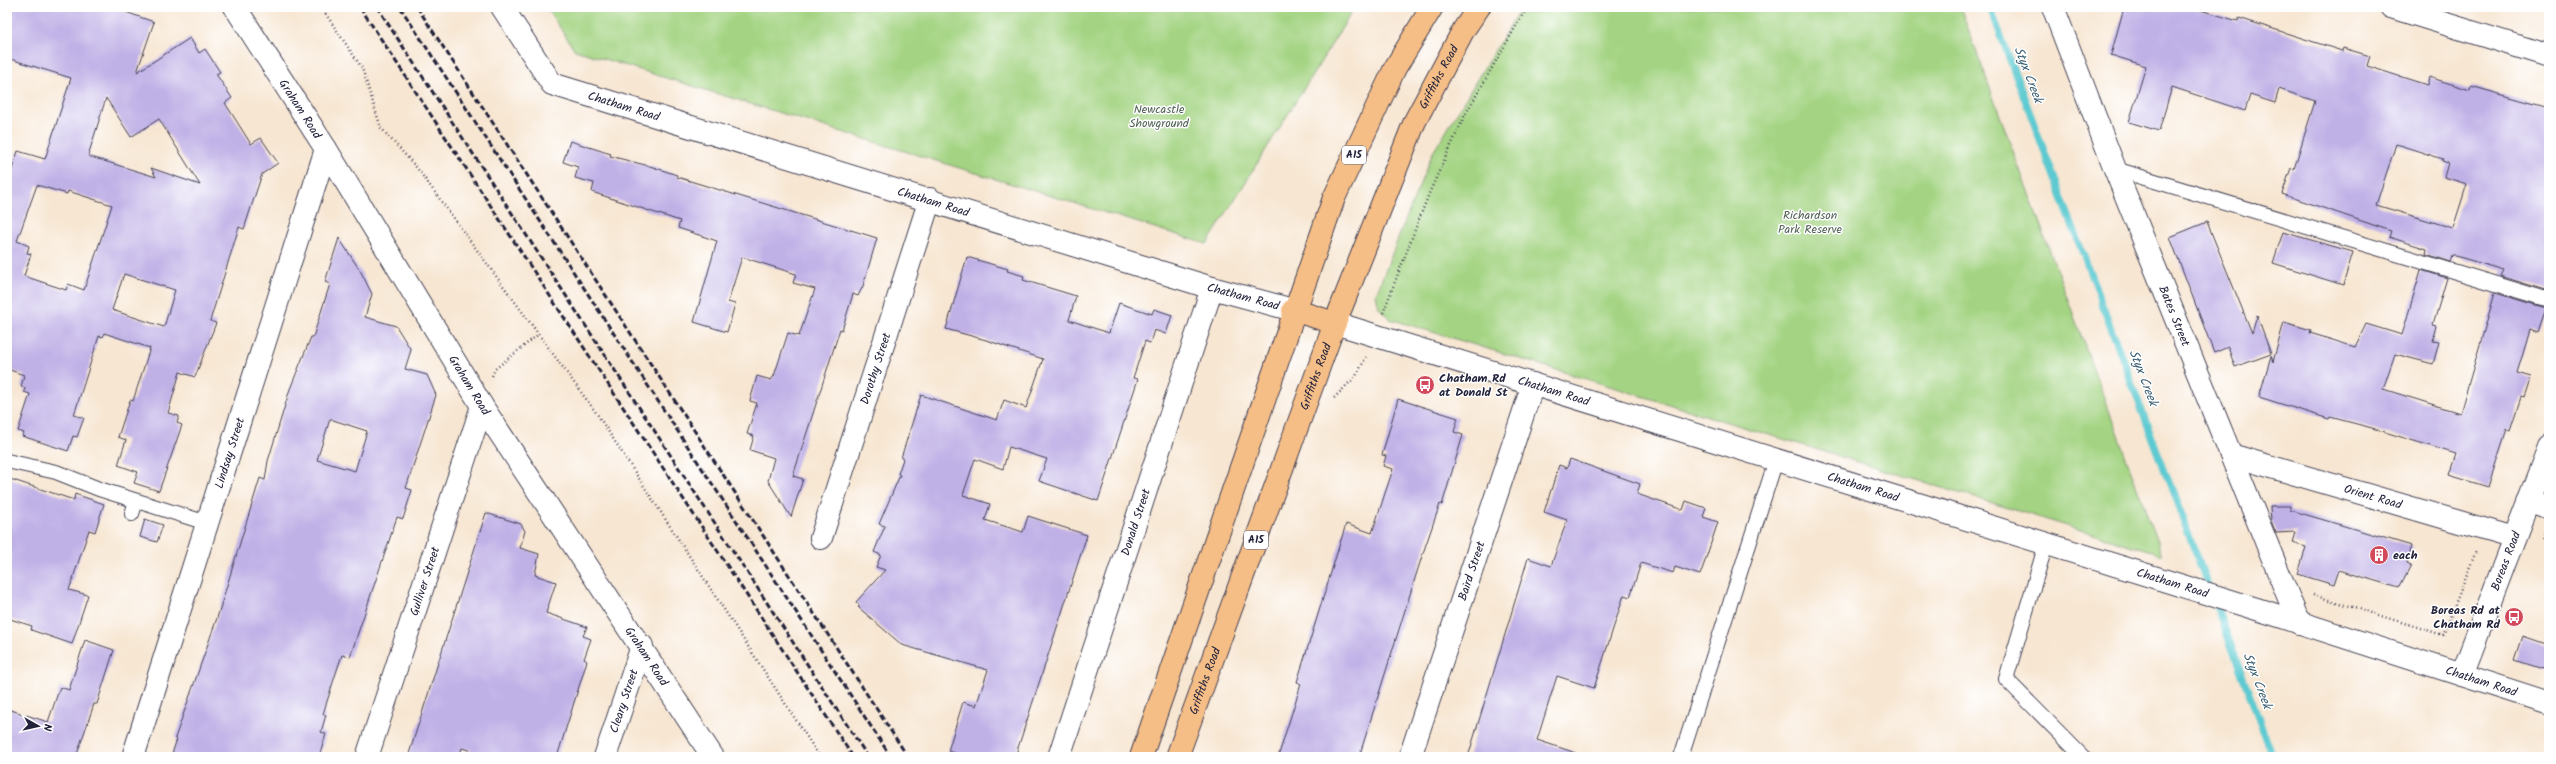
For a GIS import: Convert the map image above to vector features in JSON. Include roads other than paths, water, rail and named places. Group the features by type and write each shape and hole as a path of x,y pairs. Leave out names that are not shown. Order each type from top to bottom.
{"highway":[{"name":"A15","path":"1141,757 1293,310 1334,198 1395,68 1432,7"},
{"name":"Griffiths Road","path":"1177,757 1335,323 1415,121 1464,29 1479,7"},
{"name":"Chatham Road","path":"1293,310 1335,323"}],"street":[{"name":"Graham Road","path":"235,7 326,149 482,406 642,646 713,757"},
{"name":"Chatham Road","path":"502,7 552,84 930,199 1212,288 1293,310"},
{"name":"Bates Street","path":"2053,7 2115,169 2299,623"},
{"path":"2391,7 2549,56"},
{"name":"Lindsay Street","path":"133,757 326,149"},
{"name":"Dorothy Street","path":"821,538 930,199"},
{"name":"Donald Street","path":"1059,757 1212,288"},
{"name":"Chatham Road","path":"1335,323 2276,615 2549,703"},
{"name":"Baird Street","path":"1410,757 1533,384"},
{"name":"Gulliver Street","path":"367,757 482,406"},
{"name":"Boreas Road","path":"2462,675 2549,447"},
{"name":"Orient Road","path":"2231,455 2514,538"},
{"path":"2528,501 2549,509"},
{"name":"Cleary Street","path":"605,757 642,646"}],"lane":[{"path":"2115,169 2549,300"},
{"path":"1681,757 1776,460"},
{"path":"7,461 56,472 136,501 207,523"},
{"path":"132,514 136,501"},
{"path":"2046,544 2006,680 2083,757"}],"waterway":[{"name":"Styx Creek","path":"1990,7 2210,591"},
{"name":"Styx Creek","path":"2214,600 2273,757"}],"railway":[{"path":"360,7 853,757"},
{"path":"377,7 868,757"},
{"path":"400,7 891,757"},
{"path":"417,7 908,757"}],"place":[{"name":"Chatham Rd at Donald St","path":"1425,385"},
{"name":"each","path":"2379,555"},
{"name":"Boreas Rd at Chatham Rd","path":"2514,617"}],"park label":[{"name":"Newcastle Showground","path":"1159,116"},
{"name":"Richardson Park Reserve","path":"1810,222"}]}
